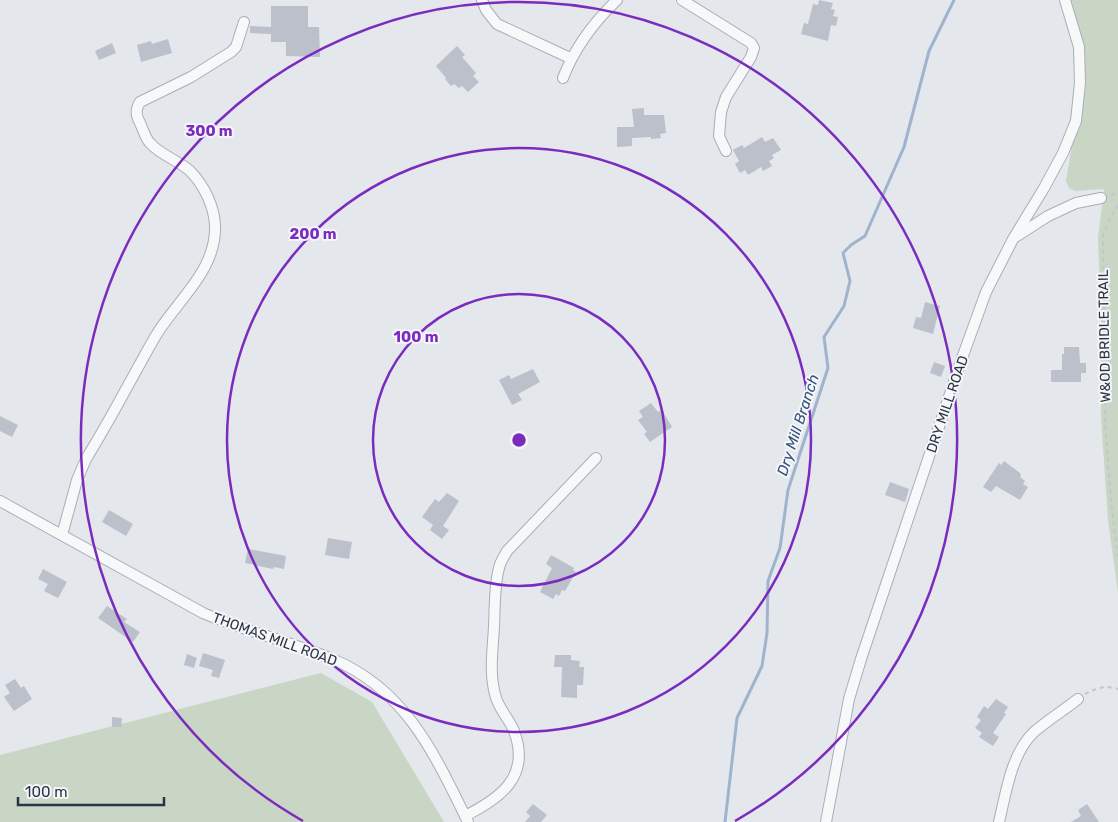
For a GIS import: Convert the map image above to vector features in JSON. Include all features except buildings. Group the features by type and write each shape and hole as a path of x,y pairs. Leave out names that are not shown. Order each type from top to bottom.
{"street":[{"path":"482,0 486,10 497,24 570,58"},
{"path":"563,78 570,58 587,32 616,0"},
{"path":"682,0 751,44 754,48 751,57 726,97 721,112 719,136 726,151"},
{"name":"DRY MILL ROAD","path":"826,822 849,699 961,361 986,292 1013,239 1063,152 1076,121 1080,83 1079,47 1065,0"},
{"path":"62,535 77,480 86,459 156,335 200,276 208,259 212,244 215,226 213,211 207,196 190,171 149,143 136,114 136,108 140,102 191,76 231,52 236,47 244,22"},
{"path":"1013,239 1048,216 1069,206 1101,198"},
{"path":"466,819 487,805 503,790 515,777 520,762 519,746 513,729 501,712 495,695 492,675 499,567 507,551 596,458"},
{"name":"THOMAS MILL ROAD","path":"0,501 203,613 232,626 333,659 353,668 372,681 403,709 418,728 466,819"},
{"path":"999,822 1012,771 1023,748 1033,733 1078,699"}],"path":[{"name":"W&OD BRIDLE TRAIL","path":"1118,205 1108,222 1104,236 1104,274 1105,421 1111,501 1118,559"},
{"path":"1078,699 1093,690 1109,686 1118,689"}],"green space":[{"path":"1065,0 1118,0 1118,592 1108,520 1101,417 1101,322 1098,238 1104,189 1075,191 1069,188 1066,181 1076,121 1079,47"},
{"path":"321,673 372,702 444,822 0,822 0,755"}],"waterway":[{"name":"Dry Mill Branch","path":"725,822 737,718 762,666 767,633 768,581 780,548 788,490 828,368 824,337 844,306 850,281 843,253 865,236 904,147 929,51 954,0"}]}
